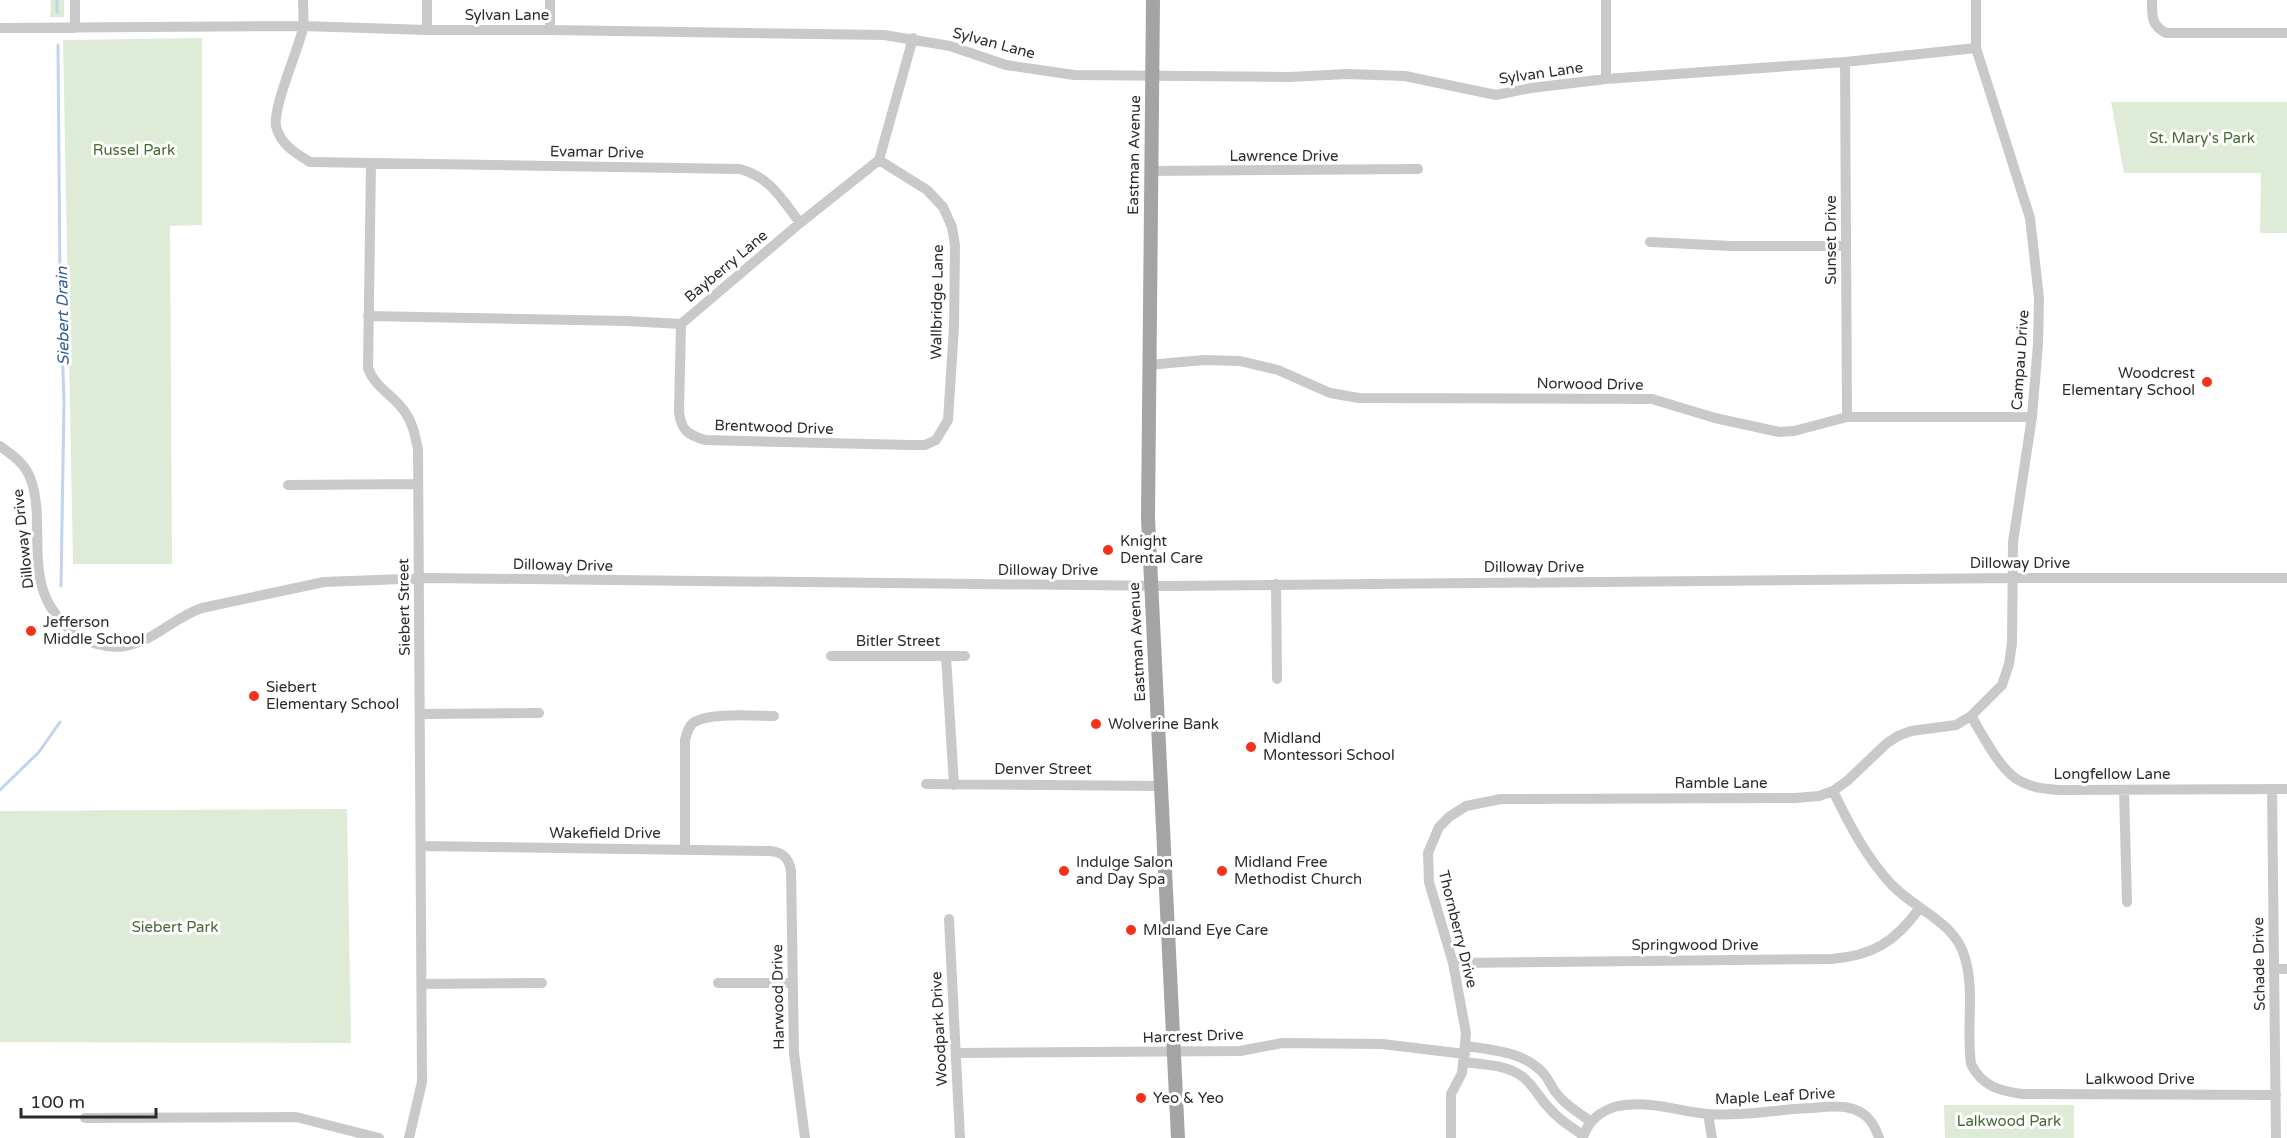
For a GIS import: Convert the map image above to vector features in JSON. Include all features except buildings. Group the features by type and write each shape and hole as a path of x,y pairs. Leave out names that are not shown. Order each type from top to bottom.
{"main road":[{"name":"Eastman Avenue","path":"1153,0 1148,507 1178,1138"}],"street":[{"path":"75,0 75,28"},
{"name":"Evamar Drive","path":"303,0 303,26 278,107 276,125 281,139 292,152 310,162 740,169 756,174 771,184 800,223"},
{"path":"427,30 428,0"},
{"path":"550,0 550,30"},
{"path":"1606,0 1606,79"},
{"name":"Campau Drive","path":"1971,716 2002,685 2009,664 2012,643 2013,542 2032,417 2039,298 2032,230 2020,184 1976,48 1976,0"},
{"path":"2152,0 2152,19 2157,28 2166,33 2287,33"},
{"name":"Sylvan Lane","path":"0,28 303,26 427,30 884,35 913,38 950,46 1006,65 1074,75 1289,77 1347,74 1405,76 1496,95 1531,88 1606,79 1845,62 1976,48"},
{"path":"879,160 913,38"},
{"name":"Sunset Drive","path":"1845,62 1847,417"},
{"name":"Bayberry Lane","path":"369,316 681,324 800,223 879,160"},
{"name":"Wallbridge Lane","path":"879,160 927,190 943,207 952,227 955,245 954,327 948,420 936,440"},
{"name":"Siebert Street","path":"371,164 368,368 372,379 405,411 414,429 418,449 422,1082 409,1138"},
{"name":"Lawrence Drive","path":"1151,171 1418,170"},
{"path":"1650,242 1731,246 1846,246"},
{"name":"Brentwood Drive","path":"681,324 679,412 681,426 690,436 705,440 910,446 925,445 936,440"},
{"name":"Norwood Drive","path":"1148,365 1204,360 1240,361 1278,370 1330,393 1359,398 1652,399 1715,418 1779,432 1794,431 1847,417 2032,417"},
{"name":"Dilloway Drive","path":"0,446 16,457 29,474 34,489 37,506 40,582 46,601 60,621 82,639 95,644 123,647 144,641 191,612 287,589 324,582 418,578 1150,585 2287,578"},
{"path":"288,485 418,484"},
{"path":"1276,584 1277,679"},
{"name":"Bitler Street","path":"831,656 965,656"},
{"path":"946,656 954,785"},
{"path":"420,714 539,713"},
{"path":"686,848 685,740 687,729 694,722 708,718 774,716"},
{"name":"Longfellow Lane","path":"1971,716 2006,770 2019,781 2036,788 2059,790 2287,789"},
{"name":"Ramble Lane","path":"1449,817 1466,806 1502,799 1819,796 1833,791 1847,781 1887,743 1898,736 1911,731 1956,725 1971,716"},
{"name":"Denver Street","path":"926,784 1160,786"},
{"name":"Schade Drive","path":"2272,789 2276,1138"},
{"path":"2124,790 2127,902"},
{"path":"1833,791 1851,828 1869,856 1892,885 1919,909"},
{"name":"Thornberry Drive","path":"1449,817 1439,827 1432,841 1427,867 1429,882 1453,963 1464,1016 1465,1054"},
{"name":"Wakefield Drive","path":"421,846 686,848 779,851 786,856"},
{"name":"Harwood Drive","path":"786,856 791,871 794,1053 805,1138"},
{"name":"Springwood Drive","path":"1453,963 1853,957 1876,949 1892,940 1905,928 1919,909"},
{"name":"Lalkwood Drive","path":"1919,909 1942,922 1957,940 1965,958 1968,977 1971,1064 1976,1074 1988,1085 2004,1092 2033,1094 2276,1095"},
{"name":"Woodpark Drive","path":"949,919 960,1138"},
{"path":"2274,969 2287,969"},
{"path":"718,982 792,982"},
{"path":"422,984 542,983"},
{"name":"Harcrest Drive","path":"956,1053 1240,1051 1282,1043 1382,1044 1465,1054"},
{"path":"1510,1053 1527,1061 1544,1074 1571,1108 1590,1121 1583,1137 1548,1108 1537,1091 1522,1076 1465,1054 1510,1053"},
{"path":"1451,1138 1451,1094 1462,1073 1465,1054"},
{"name":"Maple Leaf Drive","path":"1590,1121 1615,1107 1633,1104 1652,1104 1707,1114 1738,1114 1836,1106 1862,1113 1875,1125 1879,1138"},
{"path":"1707,1114 1712,1138"},
{"path":"85,1118 296,1117 379,1138"}],"green space":[{"path":"51,0 64,0 64,17 50,17"},
{"name":"Russel Park","path":"202,38 202,225 170,226 172,564 73,564 63,40"},
{"name":"St. Mary's Park","path":"2111,102 2287,102 2287,233 2260,233 2261,173 2124,173"},
{"name":"Siebert Park","path":"347,809 351,1043 0,1042 0,811"},
{"name":"Lalkwood Park","path":"1944,1105 2074,1105 2074,1138 1945,1138"}],"waterway":[{"name":"Siebert Drain","path":"57,0 57,12"},
{"name":"Siebert Drain","path":"58,45 60,280 64,401 61,586"},
{"name":"Siebert Drain","path":"0,790 39,752 60,722"}],"place":[{"name":"Woodcrest Elementary School","path":"2207,382"},
{"name":"Knight Dental Care","path":"1108,550"},
{"name":"Jefferson Middle School","path":"31,631"},
{"name":"Siebert Elementary School","path":"254,696"},
{"name":"Wolverine Bank","path":"1096,724"},
{"name":"Midland Montessori School","path":"1251,747"},
{"name":"Indulge Salon and Day Spa","path":"1064,871"},
{"name":"Midland Free Methodist Church","path":"1222,871"},
{"name":"MIdland Eye Care","path":"1131,930"},
{"name":"Yeo & Yeo","path":"1141,1098"}]}
